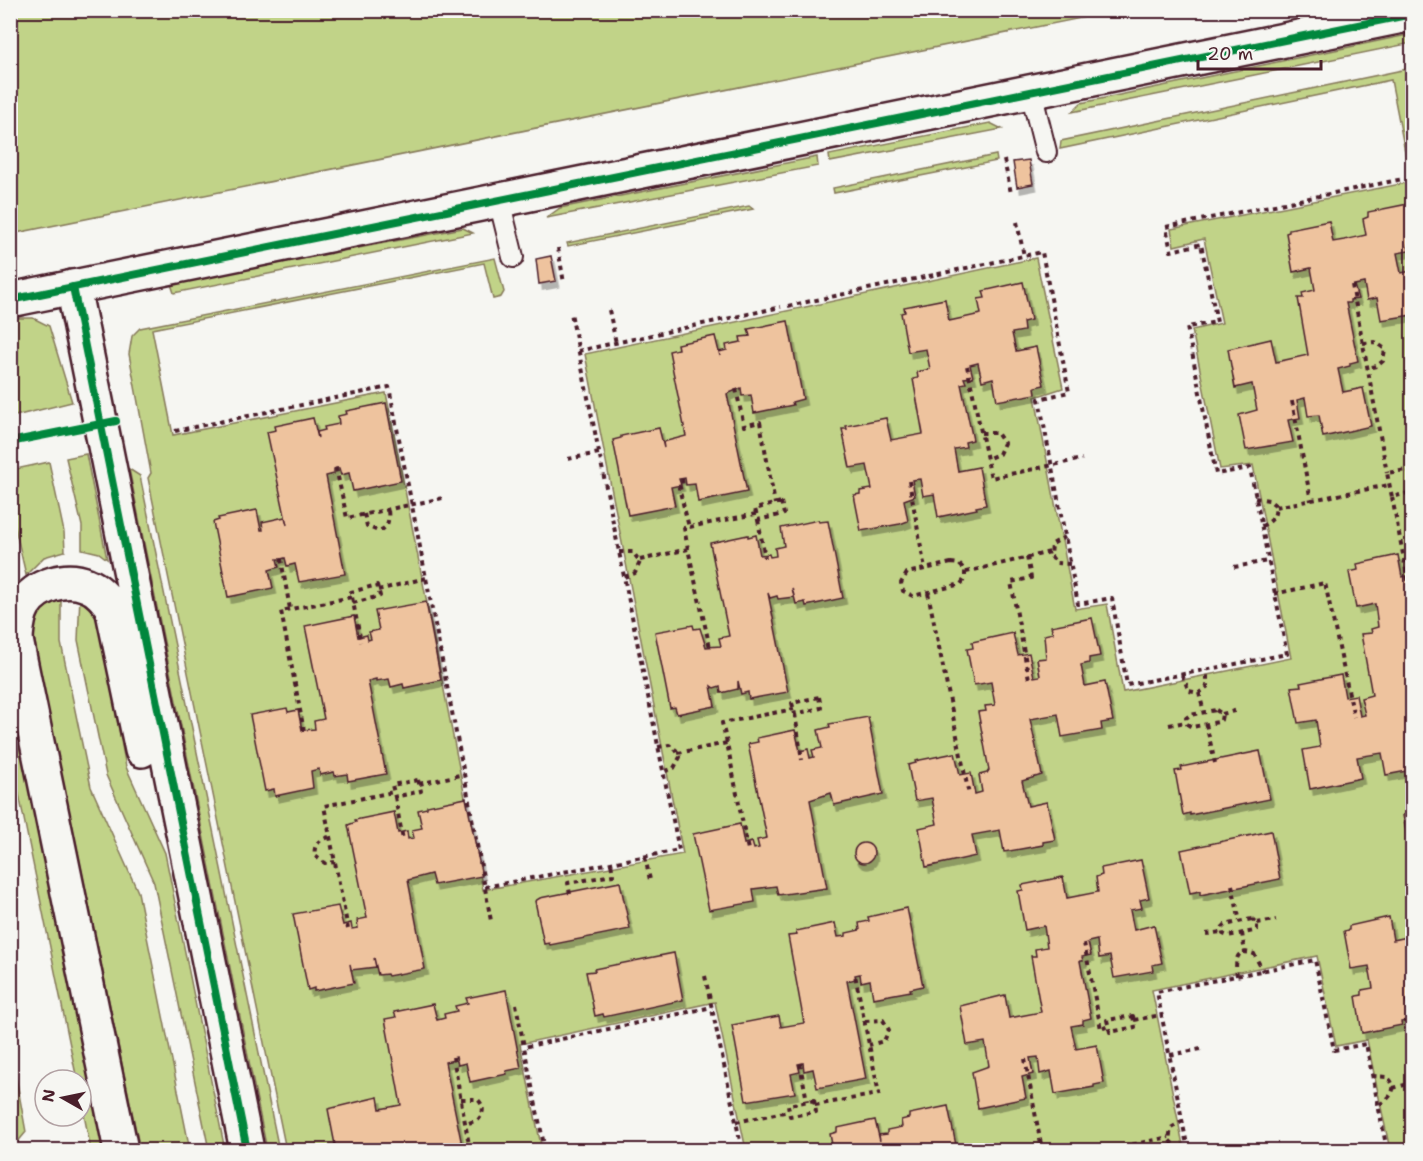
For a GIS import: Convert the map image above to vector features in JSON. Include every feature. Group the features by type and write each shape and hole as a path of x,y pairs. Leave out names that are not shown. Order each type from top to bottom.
{"street":[{"path":"10,300 1413,14"},
{"path":"73,287 247,1150"},
{"path":"121,1150 13,624 18,620 25,604 37,591 53,583 72,582 87,585 101,594 112,607 144,757 187,857"}],"lane":[{"path":"1031,92 1046,152"},
{"path":"499,200 513,257"}],"path":[{"path":"1005,160 1011,193"},
{"path":"788,306 1041,252 1069,392 1039,399 1078,604 1112,597 1127,686 1287,654 1250,468 1216,474 1187,327 1217,322 1201,244 1171,251 1166,227 1403,179"},
{"path":"1017,222 1024,256"},
{"path":"558,248 564,283"},
{"path":"1352,285 1412,601"},
{"path":"578,351 781,307"},
{"path":"609,310 616,343"},
{"path":"484,887 679,850 571,313"},
{"path":"1363,343 1379,343 1386,353 1380,364 1367,368"},
{"path":"967,366 991,478 1082,459"},
{"path":"176,431 388,387 465,774 491,921"},
{"path":"736,389 744,426 759,422 775,504"},
{"path":"1292,401 1311,501"},
{"path":"981,433 997,433 1004,444 999,454 986,459"},
{"path":"568,459 599,453"},
{"path":"336,468 346,518 443,498"},
{"path":"1387,473 1406,470 1413,472"},
{"path":"682,479 683,487 680,488 689,527"},
{"path":"909,481 925,568"},
{"path":"1276,507 1389,485"},
{"path":"1392,497 1413,492"},
{"path":"1255,498 1273,501 1276,507 1274,517 1261,526"},
{"path":"758,520 784,514 781,502 755,509 765,558"},
{"path":"364,514 367,526 378,531 388,524 388,510"},
{"path":"710,648 684,528 756,514"},
{"path":"1065,537 1052,544 1050,552 1056,563 1071,564"},
{"path":"640,560 688,549"},
{"path":"619,552 633,552 640,560"},
{"path":"965,572 1050,552"},
{"path":"1027,557 1031,578 1011,582 1029,678"},
{"path":"281,559 290,609"},
{"path":"624,577 635,573 640,560"},
{"path":"1234,567 1268,561"},
{"path":"955,563 963,567 965,572 965,578 961,584 928,592 909,595 903,591 901,583 907,573 925,568 955,563"},
{"path":"378,590 426,578"},
{"path":"1274,594 1325,583 1354,717"},
{"path":"353,603 380,596 376,585 351,592 353,603 361,642"},
{"path":"928,592 969,795"},
{"path":"304,731 281,611 352,597"},
{"path":"1182,675 1186,688 1199,693 1207,687 1207,670"},
{"path":"1199,693 1204,712"},
{"path":"748,850 722,723 795,712 821,708 819,697 792,703 795,712 802,760"},
{"path":"1186,722 1186,718 1190,715 1216,710 1221,714"},
{"path":"1221,714 1238,710"},
{"path":"1169,725 1186,722 1192,727 1218,722 1221,720 1221,714"},
{"path":"1206,724 1215,763"},
{"path":"678,753 727,743"},
{"path":"658,747 669,745 680,757 674,768 663,772"},
{"path":"419,784 465,774"},
{"path":"348,929 324,806 394,794 421,791 418,780 392,785 394,794 403,840"},
{"path":"330,837 316,844 315,856 325,863 335,862"},
{"path":"645,857 650,880"},
{"path":"570,894 568,883 613,874 611,863"},
{"path":"1232,885 1240,922"},
{"path":"1222,932 1225,925 1252,919 1257,923 1276,920"},
{"path":"1206,934 1222,932 1228,936 1254,931 1257,929 1257,923"},
{"path":"1242,933 1245,952"},
{"path":"1084,943 1101,1029 1108,1026"},
{"path":"1237,976 1236,958 1245,952 1254,954 1263,971"},
{"path":"1182,1121 1171,1128 1169,1137 1171,1144 1188,1150 1157,992 1315,960 1334,1050 1366,1044 1387,1150"},
{"path":"815,1105 879,1094 855,975"},
{"path":"705,976 742,1150"},
{"path":"516,1004 545,1150"},
{"path":"524,1047 712,1007"},
{"path":"1134,1020 1161,1015"},
{"path":"1133,1016 1134,1020 1135,1027 1110,1032 1107,1020 1133,1016"},
{"path":"865,1021 879,1019 888,1026 886,1039 869,1045"},
{"path":"1170,1055 1202,1049"},
{"path":"453,1058 471,1150"},
{"path":"1025,1059 1041,1150 1071,1145 1079,1150"},
{"path":"800,1064 807,1101"},
{"path":"1372,1076 1387,1077 1393,1088 1391,1095 1378,1105"},
{"path":"1393,1088 1413,1083"},
{"path":"461,1099 477,1099 483,1109 478,1120 465,1124"},
{"path":"813,1100 815,1105 816,1112 790,1116 788,1105 813,1100"},
{"path":"736,1122 789,1111"},
{"path":"1106,1150 1127,1148 1169,1137"}],"green space":[{"path":"11,10 1116,10 1116,11 11,234"},
{"path":"1412,34 1412,43 1072,112 1081,103"},
{"path":"1412,68 1412,1150 1390,1150 1367,1040 1336,1046 1317,956 1152,990 1184,1150 746,1150 715,1002 520,1044 542,1150 286,1150 148,478 151,473 129,354 132,336 140,328 495,258 504,292 501,297 493,299 484,263 152,329 173,435 386,393 483,890 683,854 585,354 1036,258 1063,388 1035,397 1075,609 1107,604 1123,692 1291,658 1253,465 1220,469 1192,330 1222,323 1204,239 1174,246 1171,229 1411,182 1391,80 1060,149 1061,141"},
{"path":"990,123 1002,129 830,162 829,155"},
{"path":"996,155 997,161 834,193 833,188"},
{"path":"817,157 818,166 546,218 560,208"},
{"path":"749,206 753,209 568,246 567,243"},
{"path":"463,228 473,233 174,293 171,284"},
{"path":"33,318 49,326 72,402 11,417 10,319"},
{"path":"86,454 107,559 99,553 82,549 82,526 66,458"},
{"path":"49,462 64,532 65,551 44,557 26,575 11,510 11,470"},
{"path":"129,469 140,476 279,1150 267,1150"},
{"path":"61,593 61,643 91,787 138,892 190,1150 140,1150 34,638 34,622 38,608"},
{"path":"80,596 90,604 100,629 126,767 165,853 225,1150 209,1150 154,883 106,775 78,640"},
{"path":"11,697 86,1068 75,1068 11,755"},
{"path":"10,1044 26,1132 11,1150 10,1150"},
{"path":"93,1101 103,1150 91,1150 87,1128 93,1128"}],"building":[{"path":"1029,160 1033,184 1017,187 1013,162"},
{"path":"1408,204 1412,243 1408,244 1409,251 1397,253 1401,273 1412,271 1412,315 1381,320 1377,298 1367,300 1364,283 1354,285 1358,299 1346,303 1358,361 1338,369 1343,392 1363,388 1371,426 1323,437 1319,415 1308,416 1305,398 1297,400 1300,418 1288,420 1293,442 1246,450 1239,415 1257,410 1252,384 1235,388 1228,349 1271,339 1276,362 1308,355 1298,298 1303,298 1302,293 1315,290 1311,268 1293,272 1286,233 1289,229 1329,221 1333,242 1366,235 1363,219 1368,217 1368,212"},
{"path":"551,256 556,281 539,284 536,259"},
{"path":"1023,282 1031,320 1023,322 1024,331 1012,333 1016,351 1036,347 1044,385 1035,387 1036,394 997,401 993,378 982,381 978,363 970,365 973,377 964,378 966,383 961,384 973,440 965,442 966,447 954,449 958,471 979,467 986,505 938,517 934,494 923,496 920,479 912,480 915,496 904,500 908,521 861,531 854,495 860,494 860,491 872,489 867,465 850,468 842,429 847,429 846,426 886,418 891,440 923,434 913,379 918,378 917,372 930,369 926,349 908,352 901,313 905,312 904,307 945,299 949,321 981,314 978,299 985,298 983,291"},
{"path":"788,321 803,399 792,402 793,405 754,413 751,395 742,396 741,388 727,394 747,492 698,502 695,484 686,485 685,478 679,479 681,485 671,487 675,506 628,515 613,440 621,436 659,428 664,448 663,442 686,436 669,351 678,349 677,344 715,336 719,352 727,350 726,345 741,342 740,337 750,336 748,329"},
{"path":"386,403 401,481 353,491 349,473 341,475 339,468 336,468 334,474 326,476 345,574 299,582 295,564 287,566 285,558 277,559 279,567 269,570 273,588 228,597 213,522 219,520 218,518 257,510 261,530 263,530 262,522 285,517 287,525 267,432 276,430 275,426 313,418 318,438 317,432 325,430 324,427 339,424 338,416 347,414 346,411"},
{"path":"818,520 819,522 828,521 843,598 806,606 805,602 796,604 792,588 794,597 770,598 768,593 788,692 749,699 748,692 741,694 738,681 738,689 721,693 720,686 714,688 711,686 715,706 677,714 675,707 670,708 655,632 693,625 694,629 700,628 706,647 721,646 719,638 729,636 710,543 756,535 760,555 776,556 775,548 784,546 781,528"},
{"path":"1398,555 1402,577 1412,575 1412,702 1407,703 1412,728 1412,770 1386,775 1382,753 1357,757 1361,778 1310,789 1303,750 1320,747 1316,720 1298,723 1291,687 1341,675 1345,697 1356,695 1360,716 1365,715 1361,698 1372,695 1361,634 1372,633 1371,629 1378,627 1375,604 1356,608 1349,572 1358,570 1357,564"},
{"path":"426,602 441,680 404,688 403,684 391,687 389,679 368,681 386,774 348,781 347,774 335,776 334,772 320,775 319,769 311,771 313,788 275,796 274,789 265,791 250,715 287,708 288,712 298,710 302,730 315,729 314,721 324,719 305,626 354,616 358,637 367,635 368,640 371,639 369,632 379,630 375,611"},
{"path":"1092,618 1100,656 1089,658 1089,663 1081,665 1085,686 1105,682 1113,721 1101,723 1102,730 1062,737 1058,714 1030,719 1042,775 1022,781 1028,806 1047,802 1055,840 1043,842 1043,845 1004,852 1000,830 972,835 976,856 926,867 919,828 937,824 932,798 915,801 908,765 916,763 915,761 955,753 960,775 971,773 975,794 982,792 979,775 989,770 978,712 986,711 985,706 995,705 991,682 974,685 967,649 973,648 972,642 1013,633 1018,655 1029,653 1034,677 1040,676 1037,659 1046,658 1044,635 1053,633 1051,626"},
{"path":"868,717 883,794 834,805 831,793 810,800 827,888 778,895 776,886 753,889 755,902 709,910 693,834 740,824 744,844 752,842 754,849 759,848 757,840 767,838 748,744 758,742 757,738 795,730 800,751 808,749 810,758 814,757 812,750 822,748 818,730 830,727 829,724"},
{"path":"1260,751 1270,799 1183,815 1175,771 1182,770 1181,767"},
{"path":"466,798 482,876 434,885 431,874 408,880 425,969 388,976 387,974 378,975 374,958 376,967 351,970 354,983 314,991 314,988 308,990 293,914 338,906 343,925 351,923 352,929 358,928 357,920 367,918 348,825 356,822 355,820 394,812 398,833 407,831 408,839 414,838 412,830 422,828 418,810"},
{"path":"1412,805 1412,853 1410,854 1403,815 1408,814 1406,806"},
{"path":"1271,831 1280,879 1200,895 1200,891 1190,893 1181,850"},
{"path":"864,843 871,846 874,853 871,860 864,863 857,860 854,853 857,846"},
{"path":"1141,860 1149,898 1140,900 1142,908 1130,910 1134,930 1154,925 1162,963 1152,965 1153,971 1114,978 1110,956 1099,958 1097,940 1088,942 1091,955 1082,957 1083,961 1080,961 1091,1018 1083,1020 1083,1024 1071,1026 1076,1049 1097,1045 1104,1083 1055,1094 1051,1071 1040,1074 1038,1057 1030,1058 1033,1074 1022,1077 1026,1098 978,1108 972,1072 989,1066 985,1042 967,1045 960,1006 1005,995 1009,1018 1041,1012 1031,956 1036,956 1035,949 1047,947 1044,926 1025,930 1018,891 1023,890 1022,885 1063,877 1067,898 1098,892 1096,877 1102,875 1101,868"},
{"path":"620,882 630,929 550,945 549,943 544,944 535,901 540,898"},
{"path":"907,908 923,986 910,989 911,991 873,998 870,980 861,982 860,974 855,975 856,979 847,981 866,1079 817,1088 813,1069 804,1071 803,1063 798,1064 800,1072 791,1074 795,1093 746,1101 732,1025 779,1016 781,1027 804,1023 788,936 797,935 796,931 835,923 838,937 846,936 846,933 860,930 859,923 869,921 868,917"},
{"path":"1389,917 1393,940 1412,936 1412,996 1406,1001 1410,1020 1401,1022 1402,1025 1362,1033 1356,996 1362,995 1362,990 1373,988 1369,966 1351,969 1344,931 1349,930 1349,926"},
{"path":"674,953 683,1000 604,1017 603,1014 595,1016 586,972"},
{"path":"506,990 521,1068 506,1071 507,1074 470,1082 466,1063 458,1065 456,1057 453,1058 454,1060 445,1062 463,1150 401,1150 400,1146 397,1150 336,1150 328,1109 378,1097 380,1109 401,1105 385,1019 396,1017 394,1012 433,1004 437,1020 445,1018 444,1014 457,1011 455,1006 468,1003 466,998"},
{"path":"948,1106 957,1150 833,1150 830,1134 837,1132 837,1128 875,1120 880,1141 879,1135 887,1134 887,1130 902,1127 901,1120 909,1118 909,1114"}],"cycle path":[{"path":"10,300 1412,14"},
{"path":"73,287 247,1150"},
{"path":"10,442 116,421"}]}
